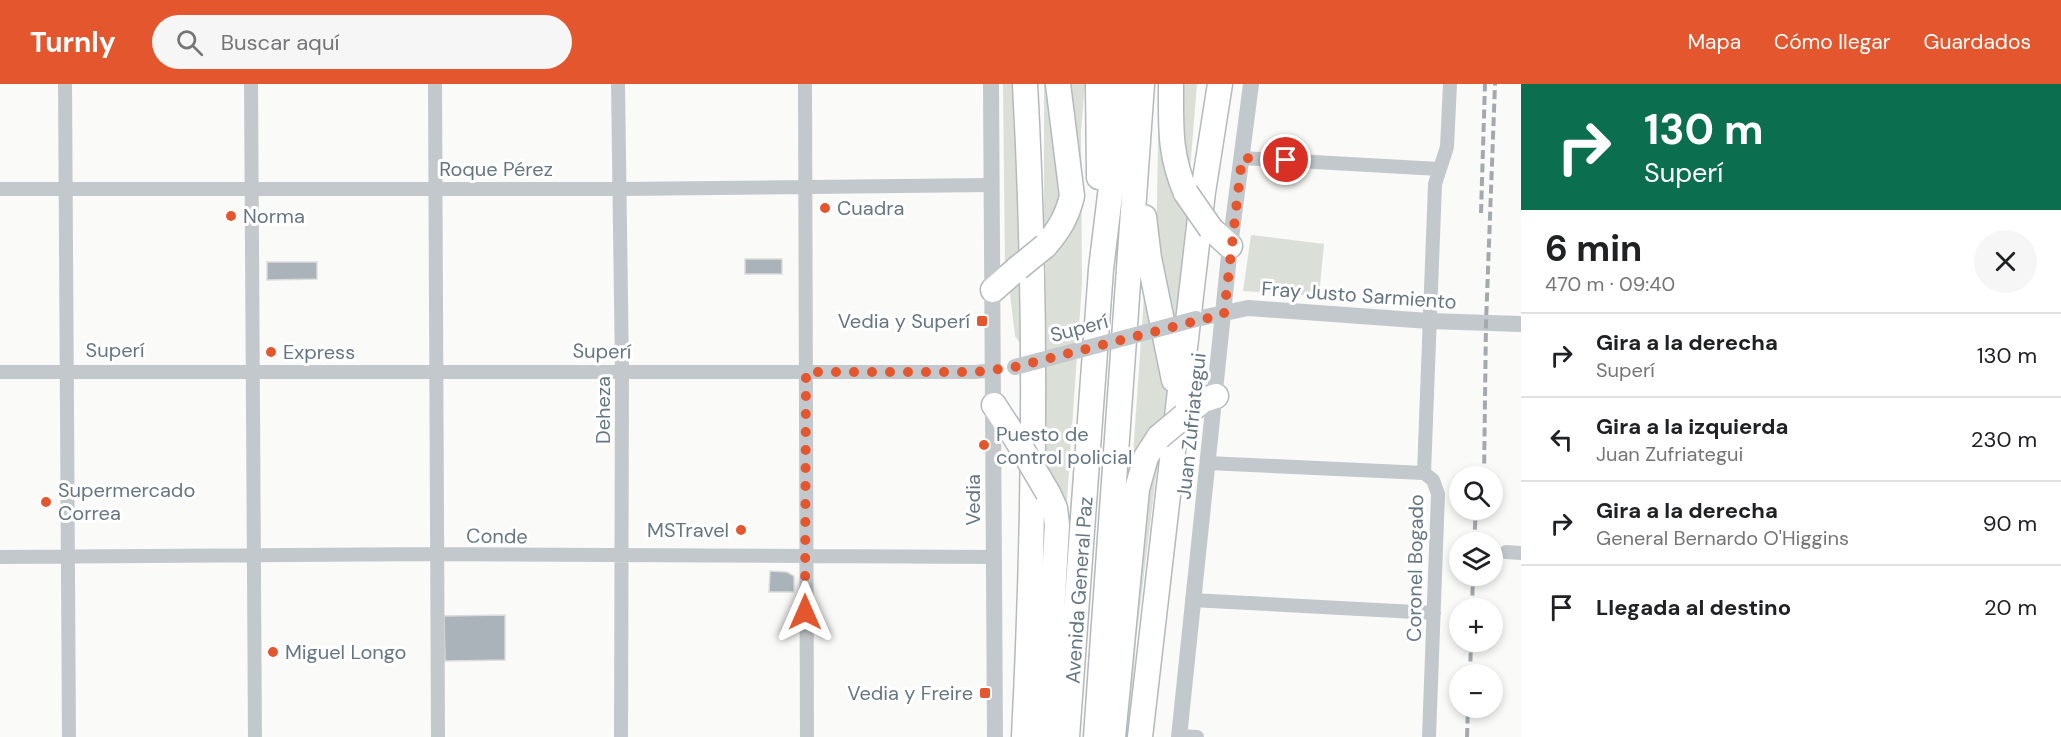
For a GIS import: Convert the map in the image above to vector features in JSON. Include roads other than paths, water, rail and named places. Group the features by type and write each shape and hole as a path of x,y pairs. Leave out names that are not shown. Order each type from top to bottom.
{"highway":[{"path":"1024,737 1032,436 1032,206 1025,84"},
{"path":"1032,206 1035,170 1036,84"},
{"path":"993,290 1045,246 1059,230 1068,213 1072,196 1058,84"},
{"path":"1098,84 1101,269"},
{"name":"Avenida General Paz","path":"1067,737 1101,269 1115,154 1119,84"},
{"name":"Avenida General Paz","path":"1096,737 1142,84"},
{"path":"1171,84 1171,147 1176,170 1194,192 1211,230 1230,246"},
{"path":"1140,737 1181,416 1194,192 1204,84"},
{"path":"1194,192 1220,84"},
{"path":"1138,152 1149,258 1181,416"},
{"path":"1113,737 1137,489 1146,457 1159,437 1181,416 1203,400 1216,396"},
{"path":"994,405 1048,493 1057,525 1045,737"}],"street":[{"path":"65,84 69,737"},
{"path":"251,84 255,737"},
{"path":"435,84 438,737"},
{"name":"Deheza","path":"618,84 622,372 621,737"},
{"path":"805,84 807,737"},
{"name":"Vedia","path":"991,84 995,737"},
{"name":"Juan Zufriategui","path":"1179,736 1230,246 1251,84"},
{"name":"Coronel Bogado","path":"1429,737 1437,487 1424,473 1435,184 1447,147 1450,84"},
{"path":"1242,158 1439,169"},
{"name":"Roque Pérez","path":"0,189 621,189 992,185"},
{"name":"Fray Justo Sarmiento","path":"1196,320 1248,308 1429,321 1521,324"},
{"name":"Superí","path":"0,372 976,372 1015,367 1196,320"},
{"path":"1208,464 1424,473"},
{"path":"1506,552 1521,553"},
{"name":"Conde","path":"0,557 438,554 994,557"},
{"path":"1192,600 1434,613"},
{"path":"1179,736 1197,737"}],"railway":[{"path":"1481,213 1485,84"},
{"path":"1484,466 1486,323 1495,84"},
{"path":"1475,520 1475,532"},
{"path":"1472,598 1473,586"},
{"path":"1470,664 1471,652"},
{"path":"1467,737 1468,718"}],"place":[{"name":"Cuadra","path":"825,208"},
{"name":"Norma","path":"231,216"},
{"name":"Vedia y Superí","path":"982,321"},
{"name":"Express","path":"271,352"},
{"name":"Puesto de control policial","path":"984,445"},
{"name":"Supermercado Correa","path":"46,502"},
{"name":"MSTravel","path":"741,530"},
{"name":"Miguel Longo","path":"273,652"},
{"name":"Vedia y Freire","path":"985,693"}]}
